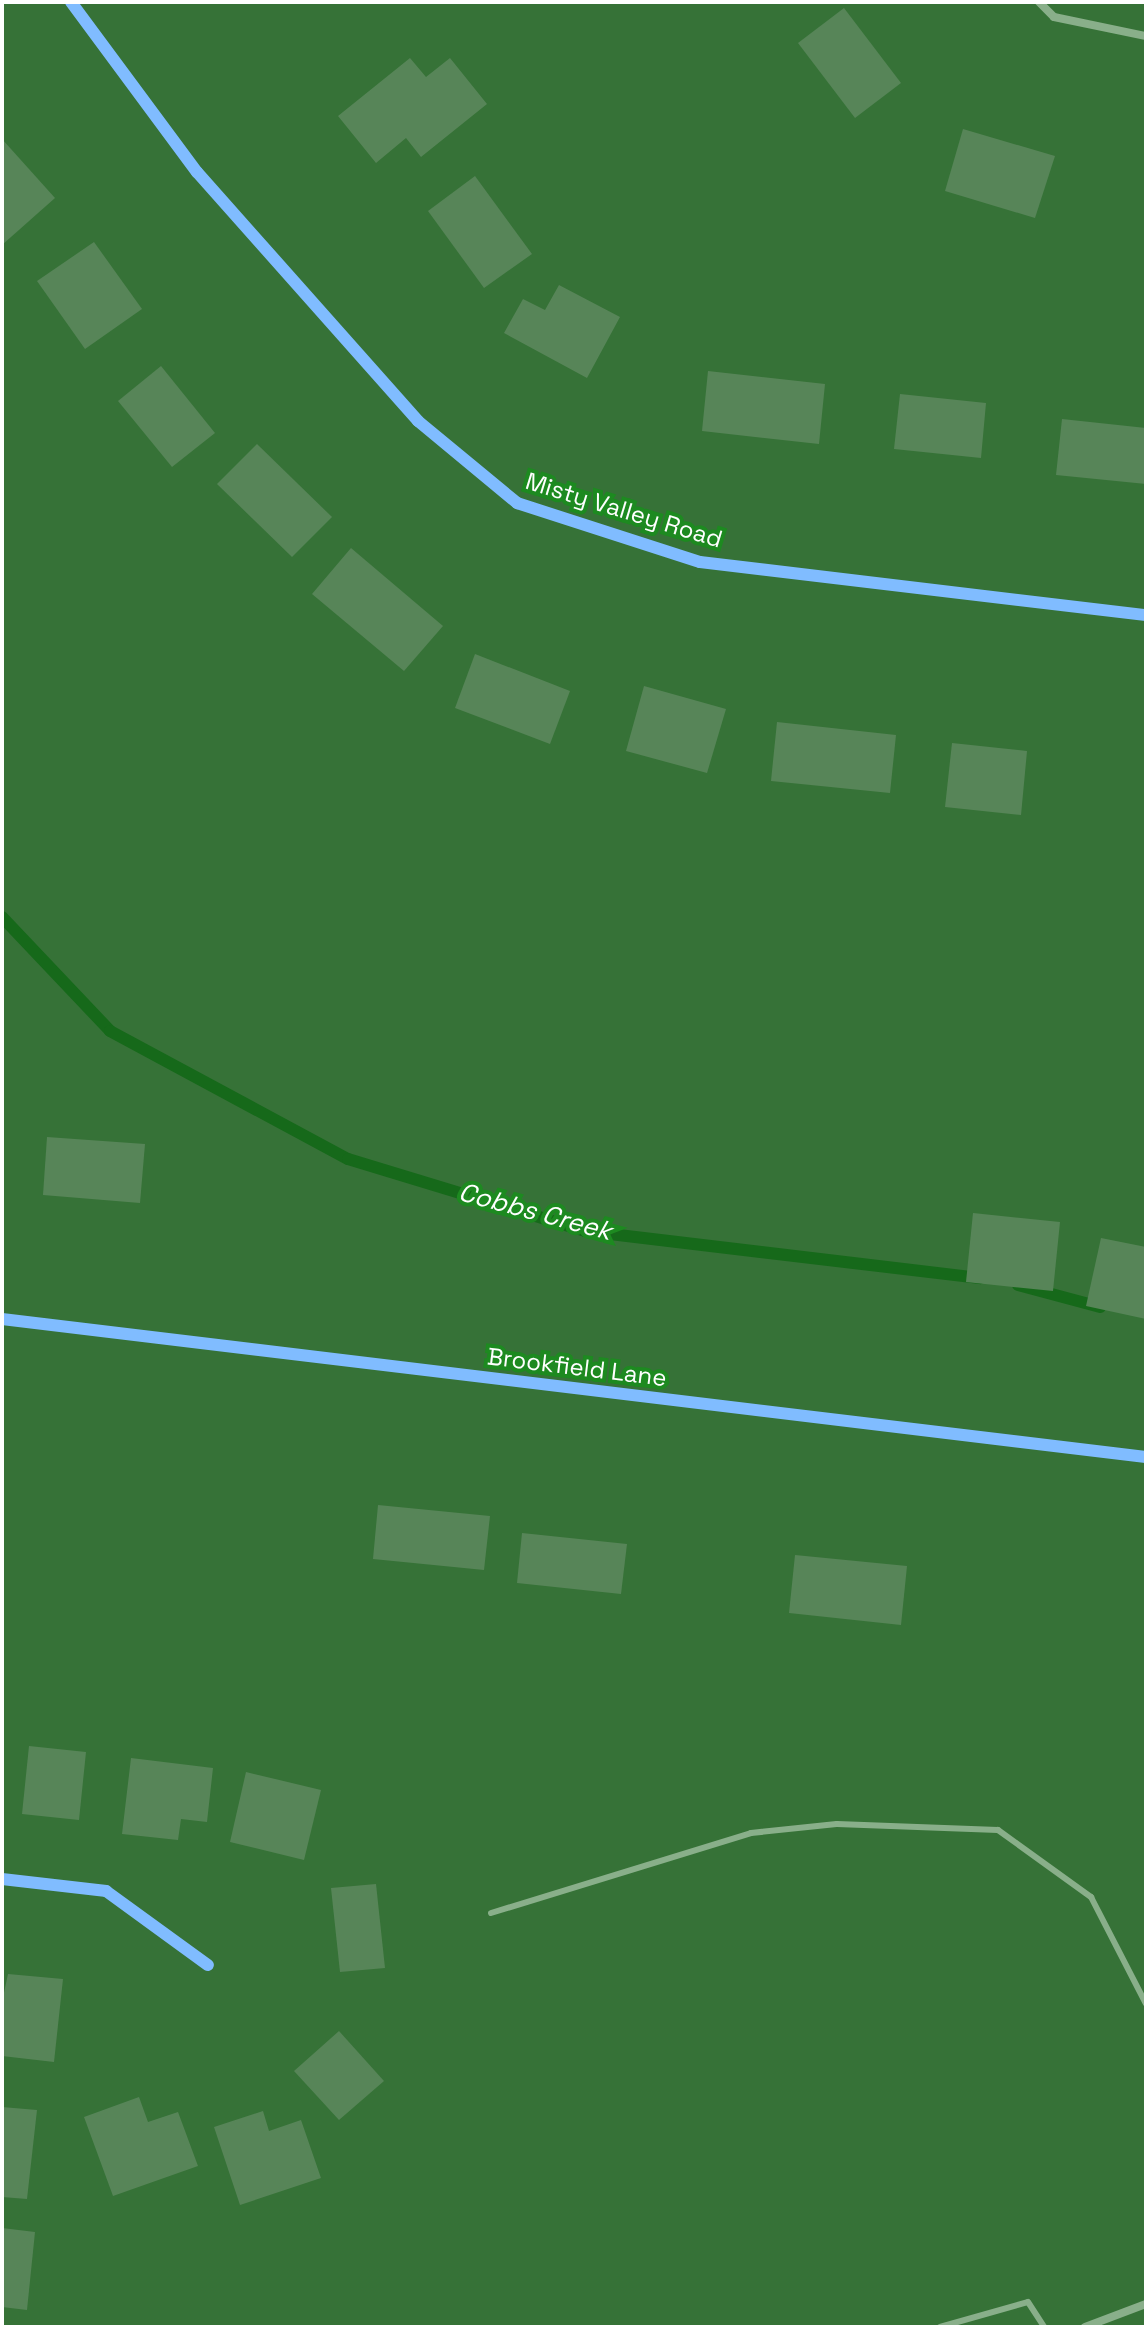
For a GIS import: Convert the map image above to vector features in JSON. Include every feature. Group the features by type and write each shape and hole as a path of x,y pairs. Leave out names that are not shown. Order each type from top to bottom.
{"street":[{"name":"Misty Valley Road","path":"71,2 197,172 418,421 517,503 700,562 1146,615"},
{"path":"1039,2 1054,17 1146,36"},
{"name":"Brookfield Lane","path":"2,1319 1146,1457"},
{"path":"2,1879 106,1891 208,1965"},
{"path":"1085,2327 1146,2304"}],"lane":[{"path":"491,1913 751,1833 837,1824 998,1830 1091,1897 1146,2004"},
{"path":"940,2327 1028,2302 1044,2327"}],"building":[{"path":"844,8 901,83 855,118 798,43"},
{"path":"410,58 426,77 450,58 487,104 421,157 406,138 376,163 338,116"},
{"path":"963,129 1055,156 1035,218 945,191"},
{"path":"2,139 55,198 2,245"},
{"path":"475,176 532,254 484,288 428,211"},
{"path":"94,242 142,309 85,349 37,281"},
{"path":"559,285 620,317 587,378 504,333 523,299 545,310"},
{"path":"161,366 215,433 172,467 118,401"},
{"path":"708,371 825,384 819,444 702,431"},
{"path":"900,394 986,403 981,458 894,449"},
{"path":"1062,419 1146,428 1146,484 1056,475"},
{"path":"257,444 332,517 292,557 217,484"},
{"path":"351,548 443,626 404,671 312,594"},
{"path":"475,654 570,691 550,744 455,708"},
{"path":"644,686 726,709 707,773 626,751"},
{"path":"777,722 896,735 890,793 771,781"},
{"path":"952,743 1027,751 1021,815 945,807"},
{"path":"47,1137 145,1144 140,1203 43,1195"},
{"path":"973,1213 1060,1222 1053,1291 966,1282"},
{"path":"1101,1238 1146,1247 1146,1319 1086,1306"},
{"path":"378,1505 490,1516 484,1570 373,1559"},
{"path":"522,1533 627,1544 621,1594 517,1583"},
{"path":"795,1555 907,1566 901,1625 789,1613"},
{"path":"29,1746 86,1752 79,1820 22,1814"},
{"path":"131,1758 213,1768 207,1822 181,1819 178,1840 122,1834"},
{"path":"246,1772 321,1790 304,1860 230,1842"},
{"path":"376,1884 385,1968 340,1972 331,1888"},
{"path":"8,1974 63,1979 54,2062 2,2056 2,2002"},
{"path":"339,2031 384,2081 339,2120 294,2071"},
{"path":"139,2097 148,2122 178,2112 198,2166 113,2196 84,2117"},
{"path":"2,2107 37,2110 27,2199 2,2197"},
{"path":"263,2111 269,2131 301,2120 321,2178 240,2205 214,2127"},
{"path":"2,2228 35,2232 27,2310 2,2307"}],"waterway":[{"name":"Cobbs Creek","path":"2,917 110,1031 348,1159 585,1231 980,1278"},
{"name":"Cobbs Creek","path":"1018,1285 1100,1307"}],"cycle path":[{"path":"71,2 197,172 418,421 517,503 700,562 1146,615"},
{"path":"2,1319 1146,1457"},
{"path":"2,1879 106,1891 208,1965"}]}
